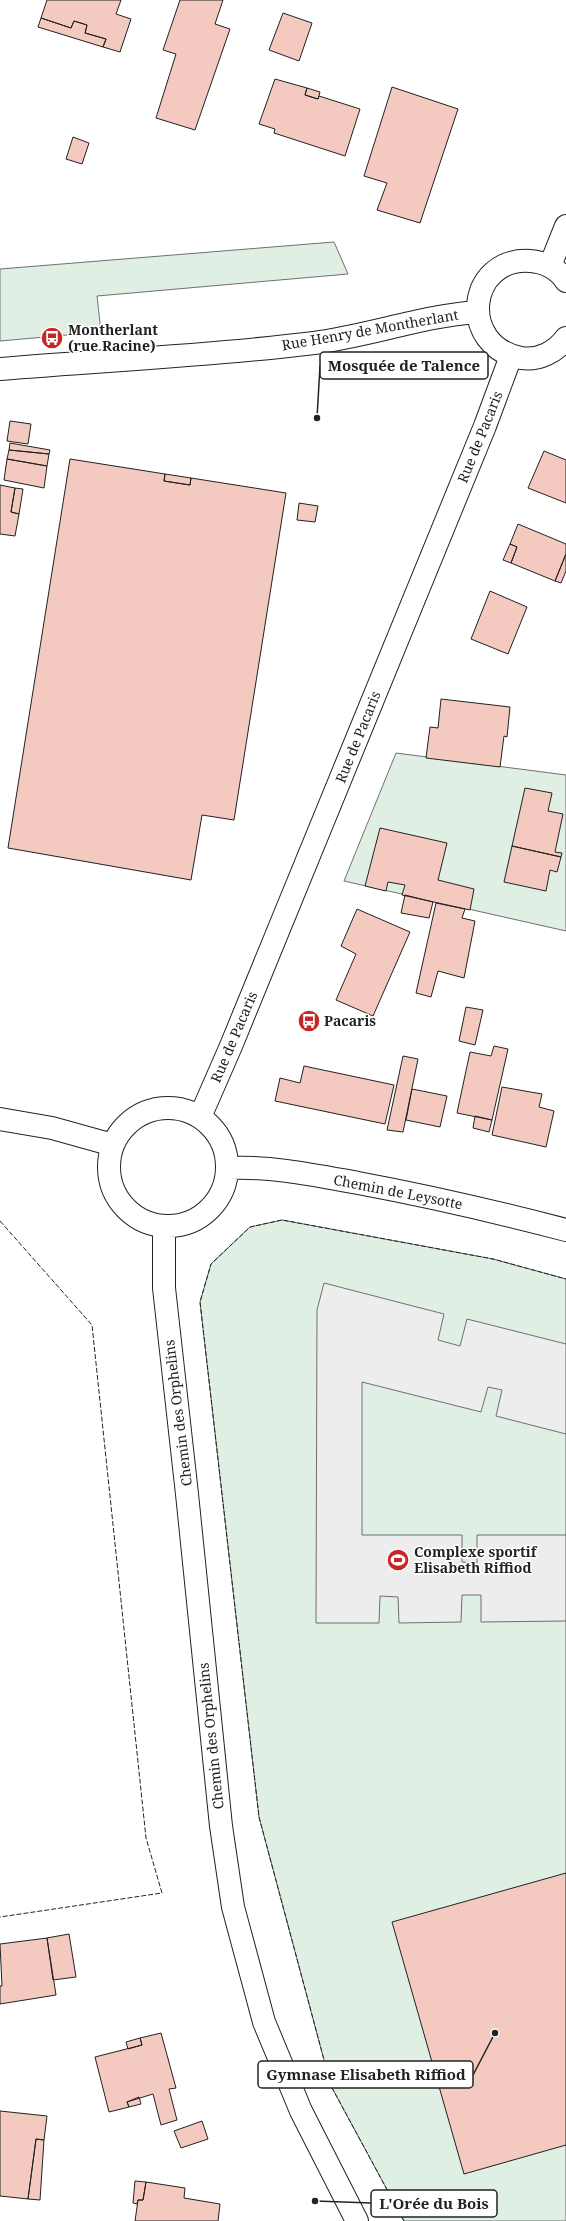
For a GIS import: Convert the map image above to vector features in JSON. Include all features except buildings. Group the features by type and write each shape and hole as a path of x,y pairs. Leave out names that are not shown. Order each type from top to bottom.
{"street":[{"path":"550,266 566,226"},
{"path":"566,281 550,266 536,261 522,260 507,264 494,272 484,283 479,297 478,312 480,326 487,339 498,349 511,356 525,358 538,357 552,352 566,338"},
{"name":"Rue Henry de Montherlant","path":"0,368 248,350 316,343 383,331 428,319 478,312"},
{"name":"Rue de Pacaris","path":"200,1117 231,1046 470,463 511,356"},
{"path":"161,1108 181,1109 200,1117 214,1130 225,1148 228,1168 224,1187 215,1203 201,1217 183,1224 164,1226 146,1222 130,1212 117,1196 111,1181 109,1163 113,1145 120,1132 130,1122 142,1114 161,1108"},
{"path":"0,1119 52,1128 113,1145"},
{"name":"Chemin de Leysotte","path":"228,1168 256,1167 294,1172 485,1209 566,1230"},
{"name":"Chemin des Orphelins","path":"164,1226 164,1288 187,1494 220,1826 233,1907 264,2022 301,2111 357,2221"}],"green space":[{"path":"334,242 348,274 97,296 101,332 0,341 0,269"},
{"path":"396,753 566,775 566,931 344,881"},
{"name":"Complexe sportif Elisabeth Riffiod","path":"282,1220 493,1259 566,1279 566,2221 404,2221 331,2086 259,1817 200,1302 211,1264 250,1227"}],"shaded area":[{"path":"324,1283 444,1314 438,1340 460,1346 467,1319 566,1344 566,1434 496,1416 502,1390 488,1387 481,1412 362,1382 362,1535 462,1535 462,1562 477,1563 477,1535 566,1535 566,1621 481,1622 481,1595 462,1595 461,1622 399,1623 398,1597 380,1596 379,1623 316,1623 317,1310"}],"fence":[{"path":"404,2221 331,2086 259,1817 200,1302 211,1264 250,1227 282,1220 493,1259 566,1279"},
{"path":"0,1221 92,1325 146,1838 162,1893 0,1917"}],"place":[{"name":"Montherlant (rue Racine)","path":"52,338"},
{"name":"Mosquée de Talence","path":"317,418"},
{"name":"Pacaris","path":"309,1021"},
{"name":"Complexe sportif Elisabeth Riffiod","path":"398,1560"},
{"name":"Gymnase Elisabeth Riffiod","path":"495,2033"},
{"name":"L'Orée du Bois","path":"315,2201"}]}
